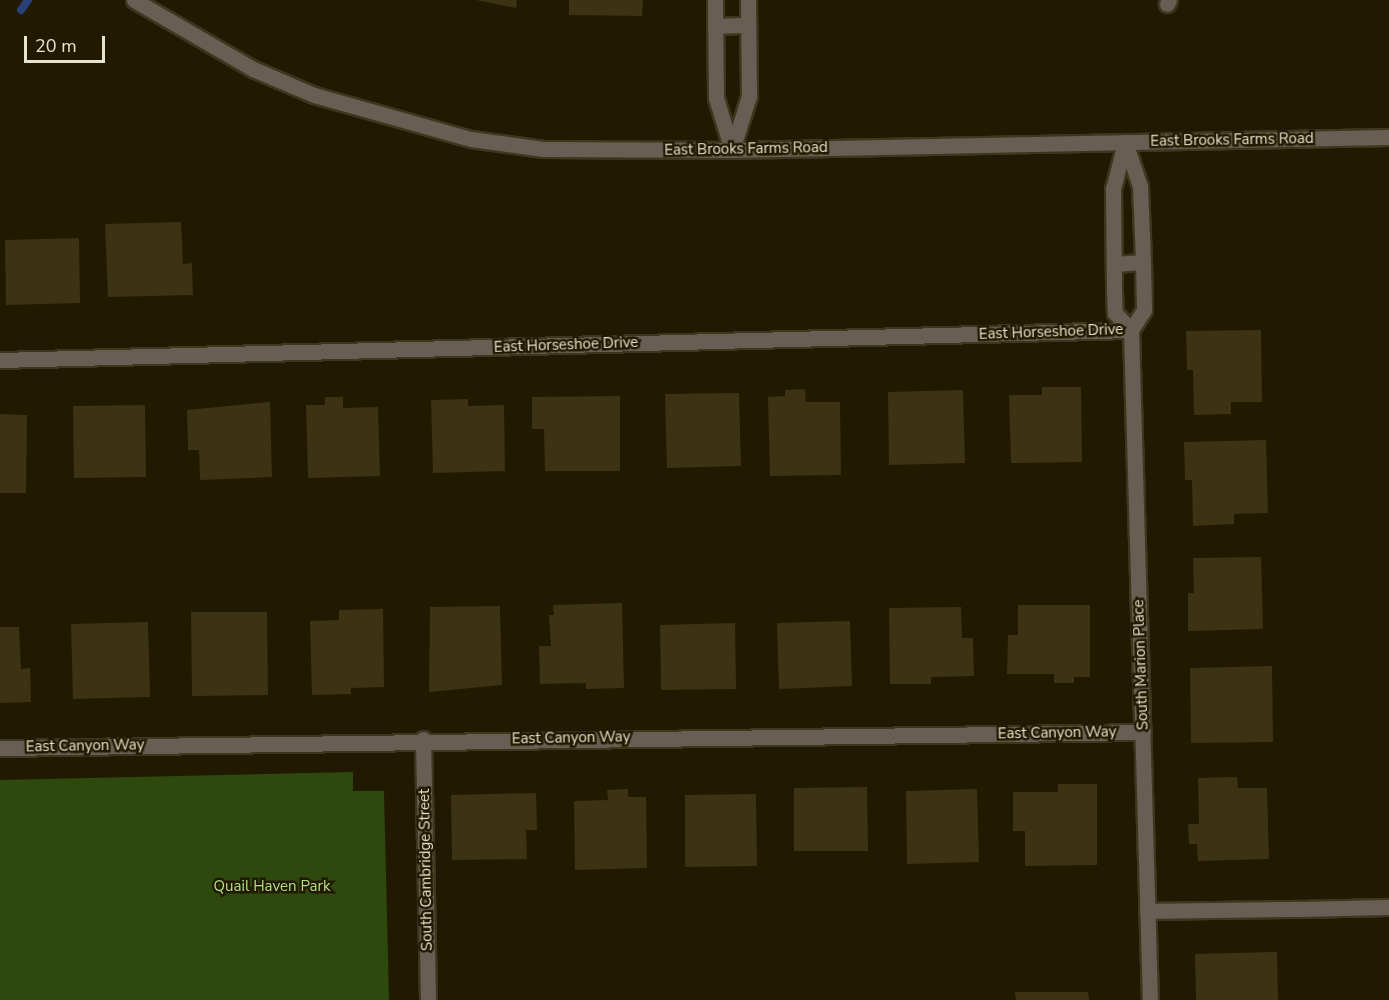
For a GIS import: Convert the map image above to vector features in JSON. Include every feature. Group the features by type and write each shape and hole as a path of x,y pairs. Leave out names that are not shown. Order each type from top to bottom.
{"street":[{"name":"East Brooks Farms Road","path":"134,0 253,69 314,95 390,119 471,139 543,149 732,150 1389,137"},
{"path":"715,0 716,98 732,150"},
{"path":"732,150 749,96 748,0"},
{"path":"715,26 748,25"},
{"path":"1125,142 1113,189 1115,313 1131,330"},
{"name":"South Marion Place","path":"1125,142 1140,186 1143,262 1144,310 1131,330 1150,1000"},
{"path":"1114,264 1143,262"},
{"name":"East Horseshoe Drive","path":"0,360 1131,330"},
{"name":"East Canyon Way","path":"0,748 423,739 1143,732"},
{"name":"South Cambridge Street","path":"423,739 428,1000"},
{"path":"1147,910 1389,907"}],"green space":[{"name":"Quail Haven Park","path":"353,772 353,791 384,791 389,1000 0,1000 0,780"}],"building":[{"path":"476,0 517,0 516,8"},
{"path":"569,0 643,0 642,16 569,15"},
{"path":"181,222 183,264 192,263 193,295 108,297 105,224"},
{"path":"79,238 80,303 6,305 5,240"},
{"path":"1261,330 1262,402 1231,402 1231,414 1194,415 1193,370 1187,370 1186,331"},
{"path":"1042,387 1081,387 1082,462 1011,463 1009,395 1042,395"},
{"path":"805,389 806,402 840,402 841,475 770,476 768,397 785,396 785,390"},
{"path":"963,390 965,463 889,465 888,392"},
{"path":"739,393 741,466 667,468 665,394"},
{"path":"620,396 620,471 545,471 544,429 532,429 532,397"},
{"path":"325,397 343,397 343,408 378,407 380,476 308,478 306,405 325,405"},
{"path":"468,399 468,406 504,405 505,471 433,473 431,400"},
{"path":"270,402 272,477 200,480 199,450 188,450 187,410"},
{"path":"145,405 146,477 74,478 73,406"},
{"path":"0,414 27,415 26,493 0,493"},
{"path":"1266,440 1268,513 1234,514 1234,524 1193,526 1192,480 1185,480 1184,442"},
{"path":"1261,557 1263,629 1188,631 1188,593 1194,593 1193,558"},
{"path":"622,603 624,688 586,689 586,683 540,684 539,646 551,646 549,615 554,615 553,605"},
{"path":"1018,605 1090,605 1090,677 1074,677 1074,683 1054,683 1054,674 1007,674 1008,635 1018,635"},
{"path":"500,606 502,685 429,692 430,607"},
{"path":"961,607 962,638 973,638 974,676 931,677 931,684 890,684 889,608"},
{"path":"383,609 384,687 351,688 351,694 312,695 310,621 339,620 339,610"},
{"path":"191,612 267,612 268,695 192,696"},
{"path":"850,621 852,686 779,689 777,623"},
{"path":"148,622 150,697 73,699 71,624"},
{"path":"735,623 736,689 661,690 660,625"},
{"path":"0,627 19,627 21,669 30,668 31,702 0,703"},
{"path":"1272,666 1273,742 1191,743 1190,668"},
{"path":"1237,777 1238,788 1267,788 1269,859 1198,861 1197,844 1189,844 1188,824 1199,824 1198,778"},
{"path":"1058,784 1097,784 1097,865 1025,866 1025,831 1013,831 1013,792 1058,792"},
{"path":"867,787 868,851 794,851 794,788"},
{"path":"628,789 628,797 646,797 647,868 575,870 574,801 608,800 607,790"},
{"path":"977,789 979,862 907,864 906,791"},
{"path":"536,793 537,830 526,830 527,859 452,860 451,795"},
{"path":"756,794 757,866 685,867 685,795"},
{"path":"1277,952 1278,1000 1196,1000 1195,954"},
{"path":"1015,992 1088,992 1089,1000 1016,1000"}],"waterway":[{"path":"21,10 28,0"}]}
